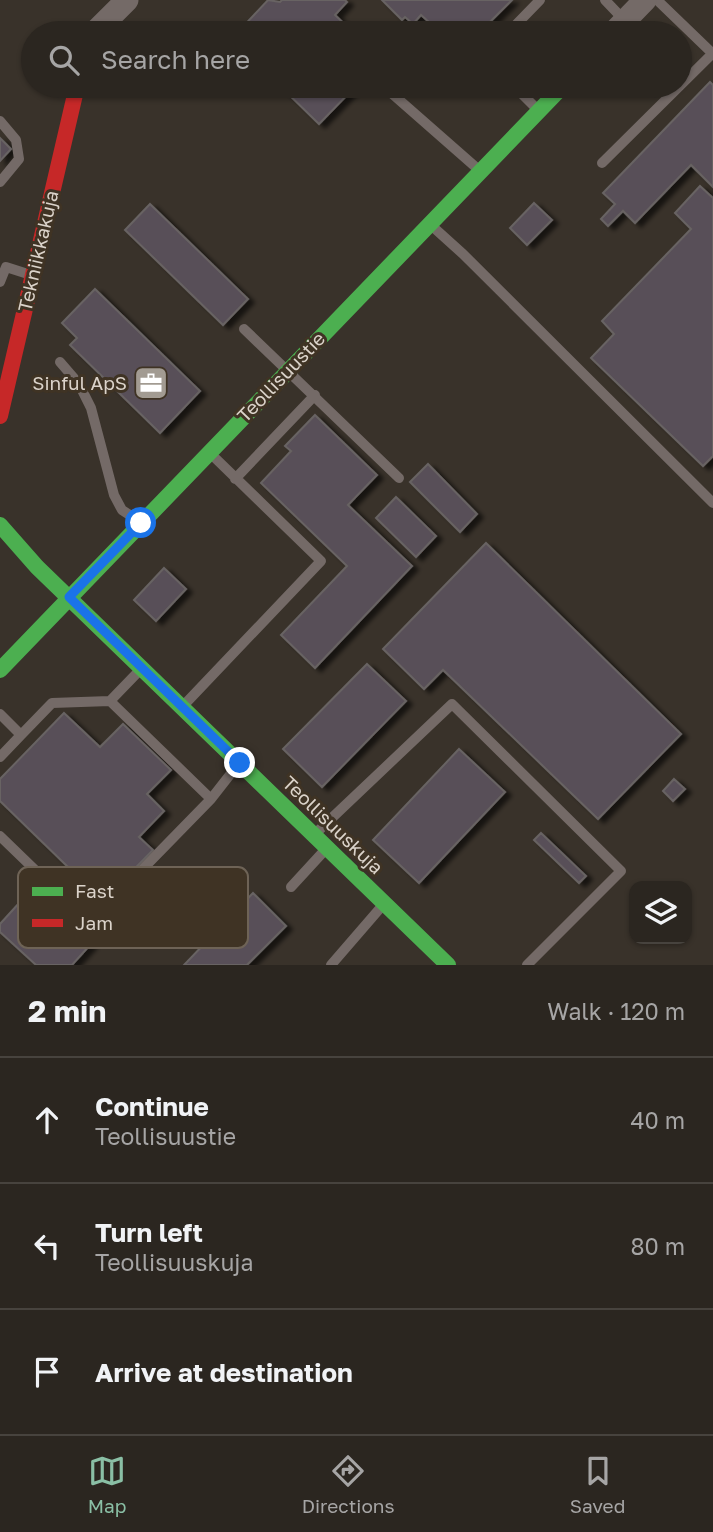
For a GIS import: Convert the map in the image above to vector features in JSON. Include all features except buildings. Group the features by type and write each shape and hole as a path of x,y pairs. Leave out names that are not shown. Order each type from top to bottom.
{"street":[{"path":"106,21 127,0"},
{"path":"625,21 645,0"},
{"name":"Tekniikkakuja","path":"0,416 74,98"},
{"name":"Teollisuustie","path":"0,670 551,98"},
{"name":"Teollisuuskuja","path":"0,525 37,567 448,965"}],"lane":[{"path":"520,21 540,0"},
{"path":"605,0 616,21"},
{"path":"657,0 679,21"},
{"path":"692,33 713,53 692,74"},
{"path":"397,98 481,172"},
{"path":"526,98 539,111"},
{"path":"602,163 668,98"},
{"path":"0,121 16,140 19,159 0,182"},
{"path":"430,224 713,503"},
{"path":"0,282 3,265 32,276"},
{"path":"244,329 399,478"},
{"path":"60,362 79,384 91,408 114,495 122,510 141,523"},
{"path":"235,479 315,395"},
{"path":"182,707 321,561 209,452"},
{"path":"0,757 52,704 110,701 141,669"},
{"path":"110,701 211,799"},
{"path":"314,835 452,704 621,871 527,965"},
{"path":"0,714 21,735"},
{"path":"145,867 211,799 240,763"},
{"path":"0,836 32,867"},
{"path":"290,887 327,848"},
{"path":"331,965 384,904"}],"traffic: fast":[{"path":"0,670 551,98"},
{"path":"0,525 37,567 448,965"}],"traffic: jam":[{"path":"0,416 74,98"}],"place":[{"name":"Sinful ApS","path":"151,383"}],"route":[{"path":"141,523 69,597 240,763"}]}
